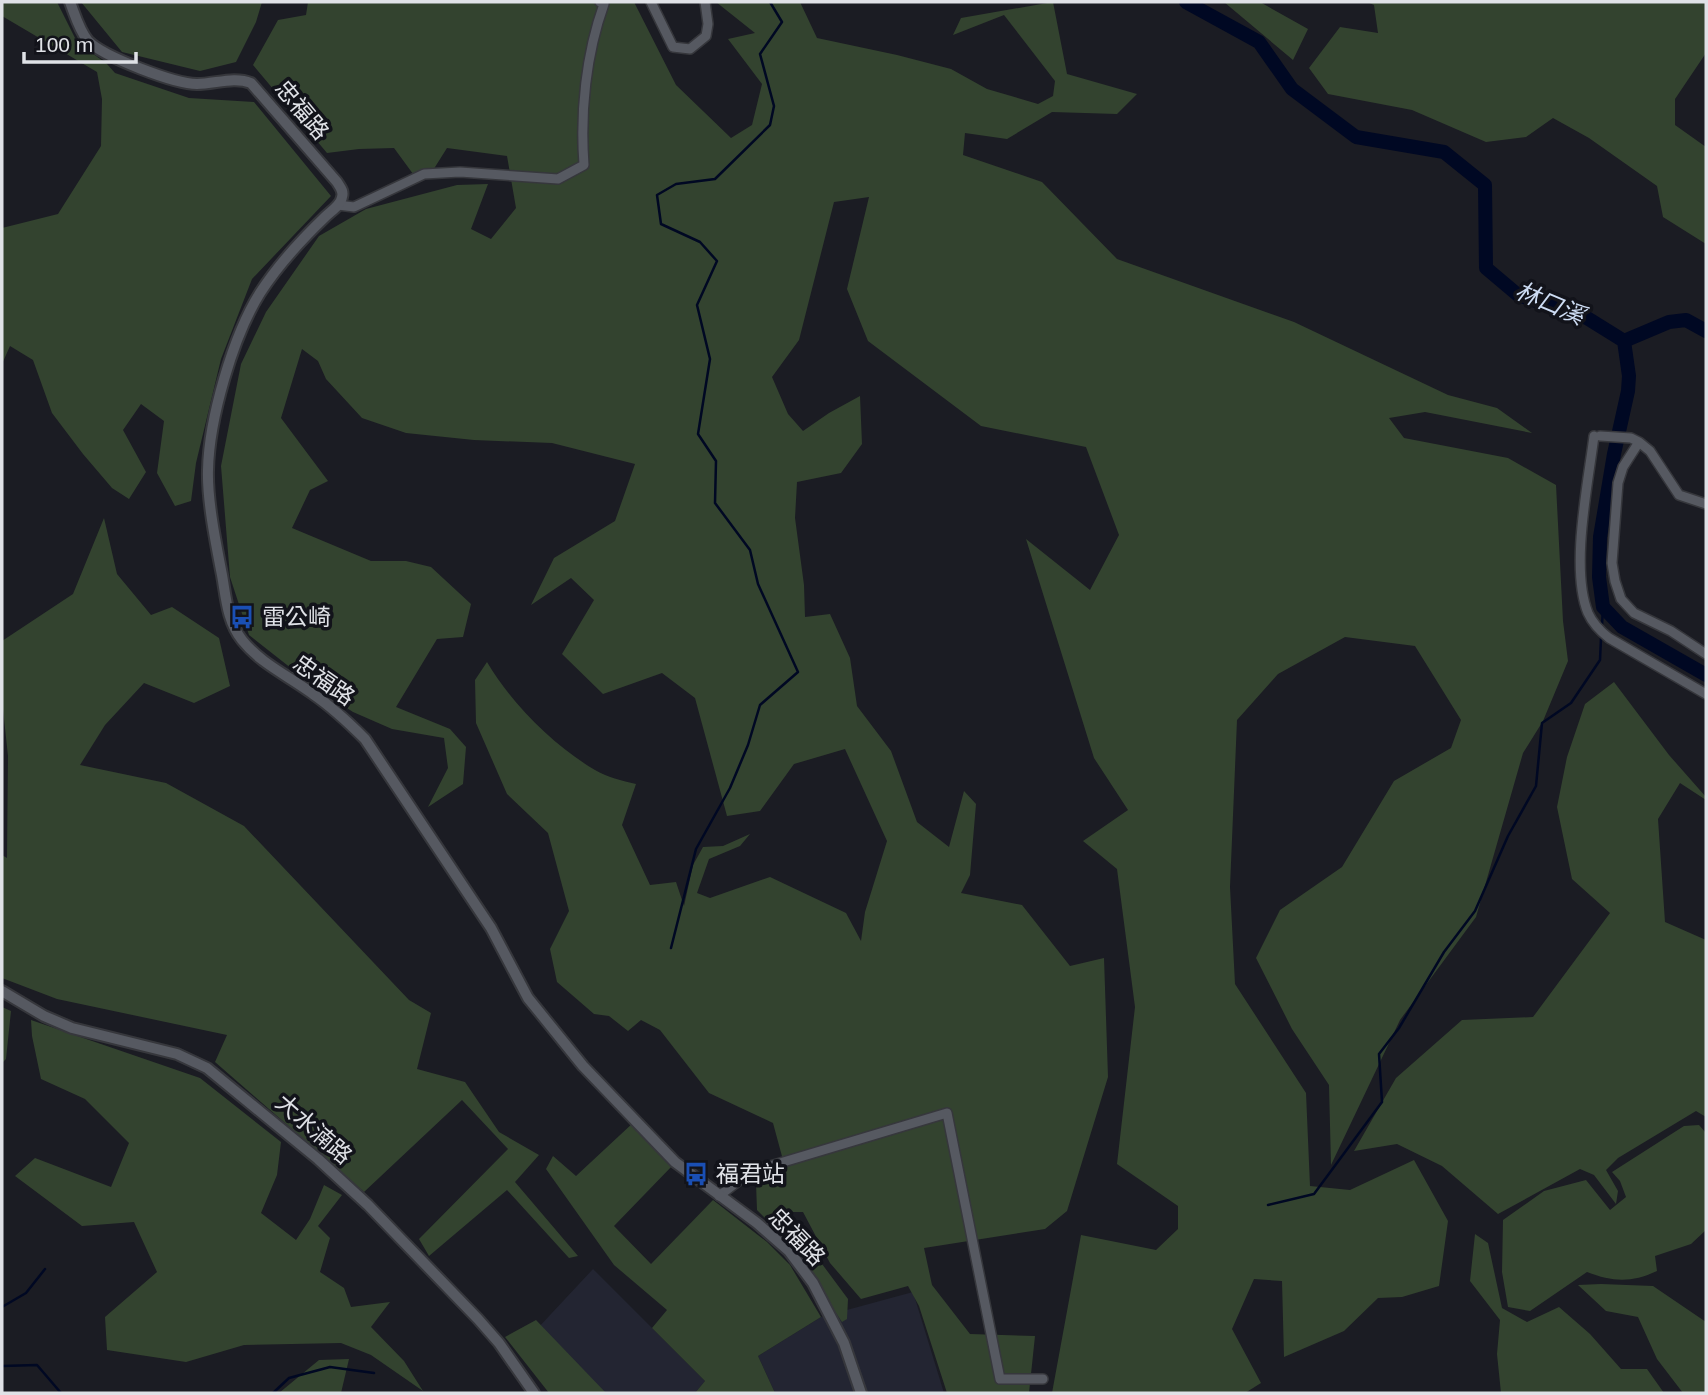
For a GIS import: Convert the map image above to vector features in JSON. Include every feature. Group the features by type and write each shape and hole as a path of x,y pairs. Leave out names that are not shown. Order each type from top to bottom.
{"street":[{"name":"忠福路","path":"70,2 80,29 89,41 122,61 194,85 238,80 251,83 337,182 342,198 279,266 260,295 239,334 213,430 207,472 219,560 230,617 242,639 274,670 313,693 365,739 491,928 528,998 583,1066 675,1162 757,1223 789,1251 813,1283 844,1343 861,1393"},
{"path":"338,205 354,207 424,174 460,172 558,179 584,164 590,54 604,4 600,2"},
{"path":"651,2 673,47 690,48 706,36 708,24 705,2"},
{"path":"1706,504 1679,495 1650,451 1635,440 1597,436 1581,561 1588,613 1596,627 1609,638 1706,694"},
{"path":"1635,440 1618,483 1612,552 1615,581 1621,599 1634,613 1671,631 1706,654"},
{"name":"大水湳路","path":"2,991 64,1025 177,1054 207,1068 318,1159 385,1222 499,1343 534,1393"},
{"path":"719,1196 750,1172 947,1113 1000,1379 1043,1379"}],"shaded area":[{"path":"593,1269 705,1381 695,1393 605,1393 537,1329"},
{"path":"913,1292 944,1393 775,1393 758,1356 821,1317"}],"green space":[{"path":"2,2 57,2 77,42 115,73 189,98 254,102 331,196 252,279 221,359 196,463 191,501 175,506 157,473 164,421 141,404 123,430 146,472 129,499 112,488 52,413 33,360 10,346 2,364 2,228 58,214 101,146 102,99 97,72 2,16"},
{"path":"81,2 262,2 256,22 236,62 200,71 122,52"},
{"path":"308,2 634,2 676,85 731,138 752,125 762,84 728,39 755,33 716,2 800,2 817,38 951,69 987,89 1038,104 1053,96 1055,81 1004,15 953,35 961,18 1053,2 1067,74 1137,94 1117,114 1052,112 1007,139 965,133 963,155 1042,182 1117,259 1294,322 1448,395 1497,408 1532,433 1425,412 1389,418 1404,438 1508,458 1556,485 1563,621 1568,661 1543,721 1523,753 1476,917 1400,1020 1331,1165 1329,1085 1292,1029 1256,958 1280,910 1342,867 1394,781 1451,748 1461,720 1415,646 1345,637 1278,674 1237,720 1230,887 1235,984 1306,1093 1310,1186 1350,1190 1414,1160 1448,1221 1439,1286 1402,1297 1378,1298 1344,1331 1284,1357 1282,1281 1254,1279 1232,1329 1261,1383 1245,1393 1052,1393 1081,1235 1156,1250 1178,1229 1178,1206 1117,1164 1135,1007 1117,869 1083,841 1128,810 1094,758 1026,539 1090,590 1119,535 1086,447 981,426 868,341 847,289 869,197 834,202 799,340 772,377 788,414 803,431 860,396 862,444 841,473 797,482 795,518 804,585 805,617 830,614 850,658 857,706 891,751 917,822 949,847 964,791 976,804 970,875 961,893 1022,905 1070,966 1104,958 1108,1077 1067,1211 1045,1229 924,1248 932,1285 970,1334 1035,1336 1029,1393 947,1393 919,1306 908,1286 861,1299 830,1263 803,1212 787,1212 848,1299 847,1319 842,1322 788,1241 757,1210 756,1183 783,1160 773,1123 709,1093 660,1030 641,1020 628,1031 609,1016 594,1014 557,982 550,949 569,911 548,833 507,794 476,723 475,680 487,662 521,708 564,749 600,772 636,784 622,825 650,885 676,882 684,906 693,865 703,847 723,846 750,834 740,846 709,859 697,893 710,898 770,877 846,913 861,941 865,912 887,841 845,749 794,764 760,811 727,816 695,698 662,673 603,694 562,654 594,600 571,578 531,605 554,558 615,521 635,464 552,443 474,440 406,433 362,418 326,379 318,361 302,349 281,418 328,481 310,490 292,528 371,561 406,561 431,567 471,604 463,637 437,639 396,707 450,729 466,747 463,784 428,807 448,768 444,738 392,729 353,712 315,687 249,635 230,577 221,466 241,364 266,312 319,236 366,209 457,185 488,184 471,229 491,239 516,208 507,156 447,148 430,175 416,178 394,148 327,153 253,65 278,20 306,15"},
{"path":"1224,2 1260,2 1308,29 1293,60"},
{"path":"1367,2 1706,2 1706,53 1675,99 1675,125 1706,147 1706,244 1663,217 1657,186 1589,138 1553,118 1526,137 1486,142 1412,110 1328,94 1309,68 1340,27 1378,33 1374,5"},
{"path":"104,518 117,574 151,615 172,607 219,638 230,686 194,703 144,683 105,725 80,765 166,783 244,826 409,1000 431,1013 417,1069 465,1082 499,1132 539,1155 515,1182 578,1256 569,1258 507,1190 429,1256 419,1239 508,1149 462,1100 364,1192 215,1062 227,1035 57,999 2,978 2,855 7,858 8,756 2,700 2,641 73,594"},
{"path":"1614,682 1669,755 1706,797 1706,800 1680,783 1658,819 1665,922 1706,940 1706,1117 1696,1111 1618,1158 1606,1170 1618,1191 1616,1204 1594,1175 1580,1169 1498,1214 1442,1166 1397,1144 1354,1151 1396,1078 1462,1020 1533,1017 1610,913 1572,879 1557,807 1567,757 1585,704"},
{"path":"2,1007 11,1011 6,1059 2,1063"},
{"path":"31,1020 200,1078 281,1142 277,1175 261,1213 296,1240 310,1219 324,1185 342,1195 318,1226 330,1238 320,1272 344,1288 351,1307 390,1302 371,1327 404,1361 423,1391 371,1355 341,1343 244,1345 186,1362 107,1350 105,1317 157,1272 134,1222 82,1226 15,1176 35,1158 111,1187 129,1143 85,1099 41,1079"},
{"path":"634,1122 673,1165 614,1226 651,1264 713,1200 767,1242 790,1265 821,1317 758,1356 775,1393 695,1393 705,1381 652,1328 667,1310 614,1265 546,1169 553,1156 576,1176"},
{"path":"1699,1125 1706,1133 1706,1230 1691,1244 1655,1256 1657,1271 1648,1275 1622,1280 1587,1272 1530,1311 1508,1307 1502,1272 1503,1220 1544,1191 1586,1180 1610,1210 1626,1197 1620,1181 1612,1172 1684,1126"},
{"path":"1475,1234 1488,1243 1502,1308 1527,1322 1559,1307 1590,1334 1621,1369 1647,1369 1664,1393 1501,1393 1497,1354 1500,1320 1470,1281"},
{"path":"1578,1285 1653,1286 1706,1322 1706,1393 1683,1393 1657,1359 1638,1317 1606,1311"},
{"path":"536,1320 606,1393 549,1393 505,1337"},
{"path":"349,1359 341,1393 279,1393 319,1360"}],"waterway":[{"path":"671,948 696,849 730,788 748,745 760,705 798,672 758,584 750,550 715,503 716,461 698,434 710,359 697,305 717,261 700,242 661,224 657,195 676,184 715,179 770,125 774,106 760,54 782,22 770,2"},
{"name":"林口溪","path":"1186,2 1259,42 1292,89 1356,137 1444,152 1485,185 1486,268 1518,295 1587,318 1624,341 1629,376 1628,391 1600,537 1599,577 1603,607 1622,627 1706,675"},
{"path":"1624,341 1669,322 1686,320 1706,331"},
{"path":"1602,625 1603,607"},
{"path":"1268,1205 1314,1194 1382,1102 1379,1054 1399,1028 1444,952 1475,911 1508,836 1536,786 1542,723 1571,703 1600,660 1601,638"},
{"path":"2,1307 26,1293 45,1269"},
{"path":"2,1366 37,1365 61,1393"},
{"path":"273,1393 289,1378 330,1367 374,1373"}],"place":[{"name":"雷公崎","path":"242,617"},
{"name":"福君站","path":"696,1174"}]}
